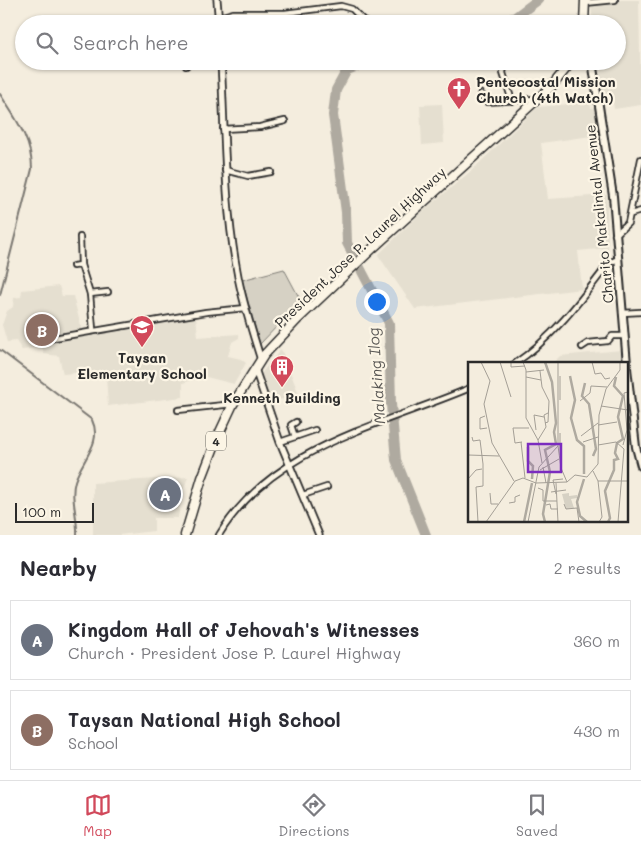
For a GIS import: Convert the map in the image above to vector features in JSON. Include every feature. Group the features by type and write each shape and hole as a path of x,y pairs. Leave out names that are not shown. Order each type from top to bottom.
{"highway":[{"path":"584,15 585,2"},
{"name":"President Jose P. Laurel Highway","path":"186,535 202,478 233,404 261,360 298,319 372,249 552,86 565,70"}],"main road":[{"name":"Charito Makalintal Avenue","path":"594,70 608,155 627,362"},
{"path":"628,374 641,466"}],"street":[{"path":"217,0 219,15"},
{"path":"585,2 615,0"},
{"path":"225,15 233,12 285,13 341,6 352,9 358,15"},
{"path":"221,70 225,170 233,249 246,308 261,360"},
{"path":"504,70 512,101"},
{"path":"481,94 486,102 537,99"},
{"path":"223,129 260,127 285,121"},
{"path":"615,235 626,228 631,214 641,159"},
{"path":"225,170 248,176 271,172"},
{"path":"631,214 641,211"},
{"path":"80,237 81,265 90,294 93,329"},
{"path":"517,362 556,328 609,263 618,259"},
{"path":"73,266 81,265"},
{"path":"90,294 108,292"},
{"path":"48,338 93,329 246,308"},
{"path":"622,313 641,312"},
{"path":"582,347 588,343 608,341 612,336 624,336"},
{"path":"255,369 280,442 319,535"},
{"path":"219,535 246,498 265,480 289,464 367,428 468,389"},
{"path":"178,410 233,404"},
{"path":"295,437 291,424 296,422"},
{"path":"280,442 315,430"},
{"path":"303,495 327,487"}],"shaded area":[{"path":"639,0 641,105 614,109 612,95 602,97 599,70 626,70 626,15 592,15 591,3"},
{"path":"590,102 591,108 595,107 599,135 541,143 548,199 607,195 608,248 578,251 582,289 415,309 378,255 423,211 471,171 538,107"},
{"path":"442,104 444,143 422,145 420,105"},
{"path":"284,269 301,301 260,344 242,280"},
{"path":"59,286 62,296 73,296 83,334 196,315 198,337 239,334 239,338 232,342 228,356 241,359 246,363 234,384 202,376 183,383 183,397 108,406 106,376 94,377 88,372 63,374 59,356 44,354 42,347 22,350 16,341 7,342 2,325 7,311 13,307 14,298 21,297 22,290"},
{"name":"Kenneth Building","path":"281,349 300,397 270,401 260,375"},
{"path":"621,350 623,362 554,362 560,356"},
{"path":"188,477 184,488 158,490 159,500 181,499 178,518 154,518 154,531 119,535 93,535 93,483"}],"waterway":[{"name":"Malaking Ilog","path":"518,15 538,0"},
{"name":"Malaking Ilog","path":"347,70 336,90 333,115 346,212 347,243 389,323 391,404 396,460 426,535"},
{"path":"0,94 26,138 32,169 0,295"},
{"path":"0,350 92,420 95,428 93,444 78,473 74,487 77,535"}],"place":[{"name":"Pentecostal Mission Church (4th Watch)","path":"459,110"},
{"name":"Taysan National High School","path":"42,330"},
{"name":"Taysan Elementary School","path":"142,348"},
{"name":"Kenneth Building","path":"282,388"},
{"name":"Kingdom Hall of Jehovah's Witnesses","path":"165,494"}]}
